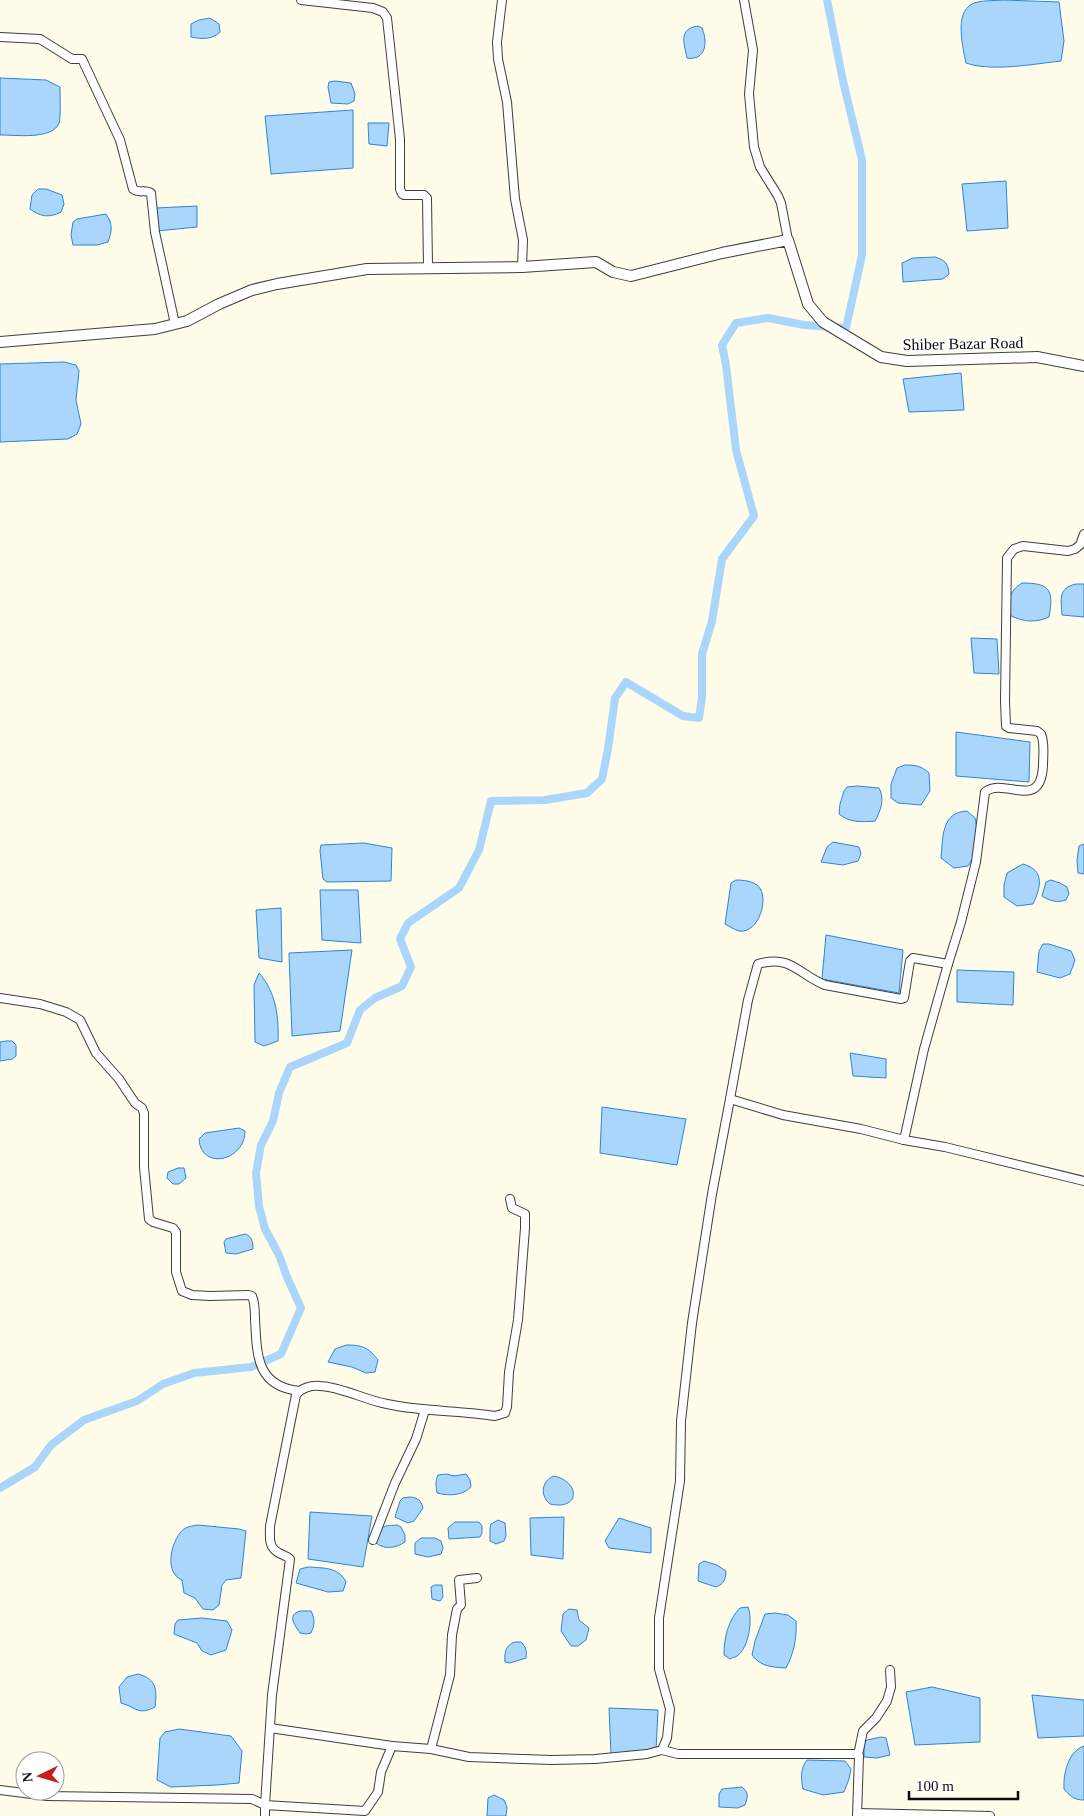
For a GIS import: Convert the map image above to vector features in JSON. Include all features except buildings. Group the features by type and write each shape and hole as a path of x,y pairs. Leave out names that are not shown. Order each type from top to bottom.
{"street":[{"path":"301,0 373,8 383,12 387,18 400,139 400,190 404,195 424,195 426,197 428,267"},
{"path":"502,0 497,42 498,59 507,102 515,200 523,240 522,267"},
{"path":"0,342 155,329 192,318 252,290 367,269 522,267 596,262 613,272 631,276 722,253 788,240 781,203 760,167 754,147 749,94 753,50 744,0"},
{"path":"0,38 40,39 72,59 82,59 120,140 133,189 139,192 152,193 155,232 176,324"},
{"name":"Shiber Bazar Road","path":"788,240 804,294 812,308 831,327 881,357 907,361 1037,357 1084,366"},
{"path":"904,1140 924,1049 976,862 985,792 993,788 1029,790 1039,785 1042,780 1044,749 1041,734 1037,731 1008,728 1006,726 1007,558 1014,548 1023,546 1068,551 1075,550 1080,545 1084,534"},
{"path":"662,1750 667,1738 670,1709 659,1669 659,1618 680,1481 681,1421 692,1323 712,1194 748,1000 758,964 785,962 825,985 901,999 904,998 911,959 915,958 948,964"},
{"path":"0,998 40,1004 66,1012 82,1021 96,1053 119,1079 144,1113 144,1167 149,1219 173,1228 176,1232 176,1272 182,1291 192,1295 252,1296 259,1360 269,1379 282,1387 299,1391 317,1386 330,1387 387,1404 425,1410 495,1416 505,1413 509,1372 518,1320 525,1228 524,1214 512,1208 510,1199"},
{"path":"730,1099 783,1115 944,1147 1084,1181"},
{"path":"265,1816 270,1728 278,1643 290,1559 274,1550 270,1545 270,1526 299,1391"},
{"path":"373,1540 395,1483 416,1439 425,1410"},
{"path":"431,1749 450,1675 452,1635 457,1609 461,1605 460,1580 478,1578"},
{"path":"890,1670 891,1687 887,1701 876,1718 863,1731 858,1755 858,1814 990,1816"},
{"path":"270,1728 392,1746 431,1749 469,1757 543,1760 595,1759 647,1754 662,1750 678,1754 812,1753 858,1755"},
{"path":"0,1790 47,1796 252,1799 265,1805 365,1811 378,1792 381,1772 392,1746"}],"water":[{"path":"1003,0 1059,2 1064,41 1061,61 1000,67 976,66 966,63 961,23 966,9 972,4 979,2"},
{"path":"210,18 219,24 220,32 207,38 191,37 191,24"},
{"path":"698,26 702,28 704,33 704,49 698,57 687,58 684,42 685,33 687,30"},
{"path":"0,78 46,80 60,87 60,120 55,128 42,134 24,136 0,135"},
{"path":"329,82 351,83 355,94 354,101 348,104 331,103 328,87"},
{"path":"353,110 353,168 271,174 265,116"},
{"path":"368,123 389,123 387,146 369,144"},
{"path":"1006,181 1008,228 967,231 962,184"},
{"path":"38,189 46,189 62,195 64,204 61,212 45,216 30,209 32,195"},
{"path":"197,206 197,227 157,231 156,208"},
{"path":"106,214 111,228 108,242 97,245 73,245 71,235 73,222 77,219"},
{"path":"935,257 944,261 948,267 949,274 943,279 903,282 902,263 913,258"},
{"path":"64,362 76,365 79,371 76,400 81,424 77,434 68,439 0,442 0,364"},
{"path":"961,373 964,410 909,412 903,379"},
{"path":"1022,583 1039,585 1048,590 1051,600 1049,617 1030,621 1011,616 1010,597 1017,586"},
{"path":"1076,584 1084,584 1084,617 1062,615 1061,599 1063,591"},
{"path":"971,638 997,639 999,674 974,673"},
{"path":"956,732 1030,742 1029,782 956,776"},
{"path":"905,765 918,766 929,773 930,791 921,805 898,803 891,798 891,784 897,768"},
{"path":"847,787 879,788 882,796 879,813 875,821 861,822 839,814 844,791"},
{"path":"967,811 975,818 977,831 976,849 968,866 954,868 941,858 943,835 945,827 952,816 958,812"},
{"path":"833,842 859,847 861,854 858,861 843,865 821,862 827,847"},
{"path":"364,843 392,848 391,881 327,882 323,879 321,845"},
{"path":"1084,844 1084,874 1078,873 1077,860 1079,846"},
{"path":"1023,864 1035,870 1038,875 1039,885 1033,904 1017,906 1004,897 1004,885 1007,873"},
{"path":"736,880 756,884 763,898 763,906 757,921 752,927 739,931 725,924 731,883"},
{"path":"1051,880 1067,887 1069,894 1066,900 1054,901 1042,896 1046,882"},
{"path":"320,890 358,890 361,943 322,940"},
{"path":"281,908 282,962 259,958 256,910"},
{"path":"826,935 903,950 899,993 822,979"},
{"path":"1043,944 1071,951 1075,960 1070,974 1060,978 1037,972 1039,951"},
{"path":"352,950 340,1031 292,1036 289,953"},
{"path":"957,970 1014,972 1013,1005 957,1002"},
{"path":"259,973 265,980 273,997 278,1023 278,1041 264,1046 255,1042 254,985"},
{"path":"12,1041 16,1045 16,1056 12,1059 0,1061 0,1042"},
{"path":"850,1053 886,1059 886,1078 853,1076"},
{"path":"602,1107 686,1119 677,1165 600,1153"},
{"path":"239,1128 245,1131 243,1141 231,1155 223,1158 214,1158 207,1155 202,1149 199,1139 205,1133"},
{"path":"184,1168 186,1178 179,1184 173,1184 167,1178 168,1172"},
{"path":"245,1234 252,1240 253,1249 236,1254 226,1253 224,1242 226,1239"},
{"path":"346,1345 361,1346 371,1352 378,1360 375,1372 366,1373 352,1367 328,1362 335,1349"},
{"path":"466,1474 470,1480 471,1487 464,1492 455,1494 437,1493 436,1482 438,1475 454,1476"},
{"path":"554,1476 563,1479 573,1489 572,1500 560,1505 550,1504 547,1501 543,1493 544,1485 546,1481"},
{"path":"410,1497 419,1500 423,1508 414,1521 408,1523 395,1517 400,1501 403,1498"},
{"path":"310,1512 372,1516 363,1567 308,1559"},
{"path":"564,1517 563,1559 531,1555 530,1518"},
{"path":"619,1518 651,1528 651,1553 609,1548 605,1541"},
{"path":"498,1520 505,1523 506,1536 504,1541 496,1544 490,1541 490,1528 491,1524"},
{"path":"455,1522 479,1522 482,1526 480,1537 449,1539 448,1528"},
{"path":"198,1525 246,1531 241,1578 226,1580 222,1585 219,1605 213,1610 203,1609 195,1598 184,1593 182,1580 173,1572 171,1565 172,1552 180,1533 190,1526"},
{"path":"397,1525 401,1527 405,1535 405,1542 391,1547 383,1547 376,1543 381,1528"},
{"path":"421,1538 435,1538 441,1541 443,1548 441,1554 428,1557 415,1554 415,1543"},
{"path":"704,1561 717,1565 726,1571 723,1583 716,1587 698,1581 699,1564"},
{"path":"308,1567 330,1569 339,1573 346,1582 343,1591 328,1592 296,1583 300,1569"},
{"path":"442,1585 443,1597 440,1601 432,1599 431,1587"},
{"path":"748,1607 750,1626 747,1640 741,1652 730,1659 724,1655 725,1642 732,1618 740,1608"},
{"path":"569,1609 577,1610 579,1620 589,1628 586,1640 578,1646 571,1646 561,1631 563,1614"},
{"path":"300,1611 311,1611 314,1622 311,1633 300,1633 294,1623 294,1615"},
{"path":"765,1614 788,1615 796,1621 794,1645 786,1668 771,1667 763,1664 752,1655"},
{"path":"202,1618 227,1621 232,1630 226,1650 211,1655 202,1651 197,1643 174,1634 175,1624 178,1620"},
{"path":"515,1642 521,1642 524,1646 526,1658 510,1663 505,1662 506,1649"},
{"path":"138,1674 149,1679 156,1690 155,1707 145,1711 137,1710 121,1703 119,1687 127,1677"},
{"path":"932,1687 980,1698 980,1742 915,1745 906,1692"},
{"path":"1032,1695 1084,1700 1084,1736 1038,1738"},
{"path":"609,1708 658,1710 656,1751 611,1755"},
{"path":"179,1729 231,1736 242,1751 239,1783 171,1787 157,1780 160,1738 165,1732"},
{"path":"881,1737 886,1738 890,1755 877,1758 864,1757 864,1743 867,1740"},
{"path":"1084,1746 1084,1800 1070,1796 1064,1789 1064,1783 1070,1758"},
{"path":"807,1760 845,1761 851,1769 844,1792 823,1795 803,1789 802,1774"},
{"path":"742,1787 747,1795 745,1805 738,1808 719,1807 719,1794 722,1789"},
{"path":"494,1795 504,1800 507,1807 506,1816 487,1816 488,1798"}],"waterway":[{"path":"0,1488 35,1467 51,1445 84,1420 137,1401 163,1384 194,1373 251,1367 281,1354 301,1308 279,1255 265,1229 259,1206 256,1173 261,1145 273,1121 279,1093 290,1067 347,1043 360,1010 375,998 402,986 411,967 400,939 408,923 459,888 479,850 491,801 545,800 587,793 602,779 615,698 626,682 683,716 699,718 702,697 702,654 712,621 722,559 754,516 736,450 722,345 736,323 768,318 804,325 846,328 862,255 862,160 843,81 827,0"}]}
